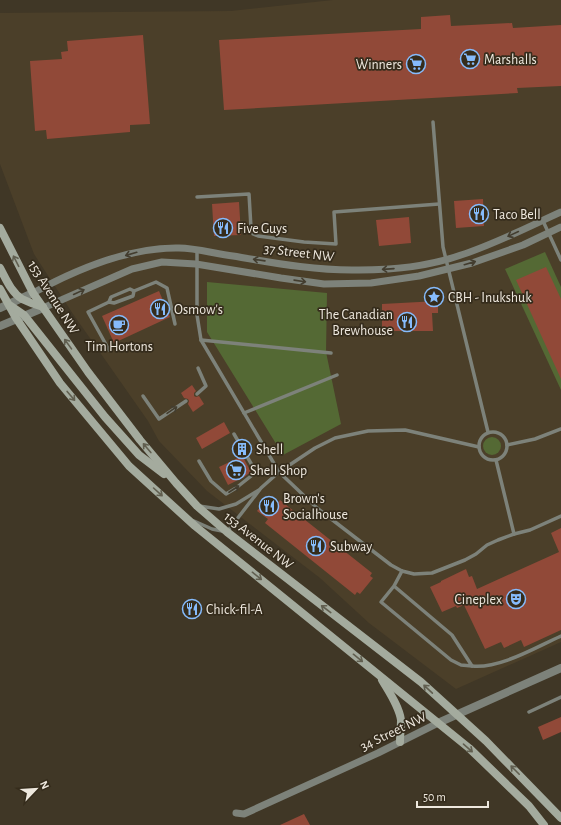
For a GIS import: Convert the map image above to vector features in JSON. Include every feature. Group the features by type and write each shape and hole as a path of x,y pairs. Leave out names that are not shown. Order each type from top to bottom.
{"main road":[{"name":"153 Avenue NW","path":"0,228 33,293 88,372 140,440 197,506 226,532 421,682 486,741 561,818"},
{"path":"0,268 11,288 22,299 43,308"},
{"name":"153 Avenue NW","path":"0,289 8,304 20,317 60,383 129,466 184,516 469,748 529,806 544,825"},
{"path":"20,317 138,455 176,482"},
{"path":"380,676 393,699 400,716 400,742"}],"street":[{"name":"37 Street NW","path":"33,293 93,267 145,250 181,248 310,267 359,270 402,268 460,256 494,243 561,212"},
{"name":"37 Street NW","path":"43,308 118,274 146,265 162,262 196,264 324,284 371,283 419,276 499,254 561,227"},
{"path":"0,308 33,293"},
{"path":"0,326 43,308"},
{"name":"34 Street NW","path":"236,813 244,814 438,723 561,668"}],"lane":[{"path":"432,122 443,247 488,432"},
{"path":"197,197 249,194 253,234 258,236 304,242 336,244 334,212 439,204"},
{"path":"543,221 561,260"},
{"path":"197,250 196,316 201,340 279,472 317,508 384,561 402,571 419,574 440,571 476,554 498,540 530,530 561,516"},
{"path":"109,350 88,312 109,302 114,303 132,296 134,291 156,282 167,288 175,324"},
{"path":"109,302 111,297 130,288 134,291"},
{"path":"201,340 331,353"},
{"path":"197,394 206,386 198,368"},
{"path":"244,413 337,375"},
{"path":"143,396 159,419 186,401"},
{"path":"197,506 219,509 236,504 261,488 279,472 304,454 335,438 368,431 405,430 479,447"},
{"path":"507,445 535,439 560,431"},
{"path":"488,432 498,433 506,440 507,445 504,455 496,460 487,459 482,455 479,442 488,432"},
{"path":"199,461 211,481 226,494 236,488 256,472 234,434"},
{"path":"496,460 514,534"},
{"path":"184,516 202,525 226,532 261,488"},
{"path":"402,571 394,586 381,602 451,660 461,665 482,667 495,664 561,636"},
{"path":"394,586 452,635 472,666"},
{"path":"529,712 561,697"}],"shaded area":[{"path":"333,0 561,0 561,642 456,689 369,623 320,578 207,491 159,441 148,421 73,314 34,254 0,164 0,13 231,11"}],"green space":[{"path":"545,252 561,287 561,390 505,269"},
{"path":"207,282 327,293 326,352 341,424 283,455 207,332"},
{"path":"492,437 498,440 501,446 498,452 492,455 486,452 483,446 486,440"}],"building":[{"path":"450,15 451,26 512,23 513,28 561,25 561,86 517,88 518,93 224,110 219,40 421,29 421,17"},
{"path":"143,35 150,124 130,125 130,132 47,139 46,130 35,131 30,61 62,59 61,52 68,51 67,41"},
{"path":"483,199 484,226 456,228 454,201"},
{"path":"239,202 241,235 214,236 212,204"},
{"path":"409,217 411,243 379,246 376,220"},
{"path":"546,267 561,299 561,379 516,280"},
{"path":"159,291 170,317 114,343 102,316"},
{"name":"The Canadian Brewhouse","path":"438,301 438,313 432,313 433,331 382,331 382,304"},
{"path":"192,385 196,391 194,396 199,396 204,404 193,412 188,404 188,399 184,398 181,393"},
{"name":"Shell","path":"224,422 230,433 202,449 196,438"},
{"name":"Shell Shop","path":"235,442 251,472 228,485 219,467 240,457 233,443"},
{"path":"269,496 278,503 280,500 372,573 370,576 373,578 360,594 357,592 355,595 265,523 268,519 257,511"},
{"name":"Cineplex","path":"561,528 561,630 524,647 521,640 504,648 501,642 485,649 464,605 457,608 456,606 442,612 430,587 466,569 469,577 472,576 477,589 559,552 551,533"},
{"path":"561,717 561,732 543,740 538,727"},
{"path":"304,814 310,825 280,825"}],"place":[{"name":"Marshalls","path":"470,59"},
{"name":"Winners","path":"416,64"},
{"name":"Taco Bell","path":"479,214"},
{"name":"Five Guys","path":"223,228"},
{"name":"CBH - Inukshuk","path":"434,297"},
{"name":"Osmow's","path":"160,309"},
{"name":"The Canadian Brewhouse","path":"407,322"},
{"name":"Tim Hortons","path":"119,325"},
{"name":"Shell","path":"242,449"},
{"name":"Shell Shop","path":"236,470"},
{"name":"Brown's Socialhouse","path":"269,506"},
{"name":"Subway","path":"316,546"},
{"name":"Cineplex","path":"516,599"},
{"name":"Chick-fil-A","path":"192,609"}]}
